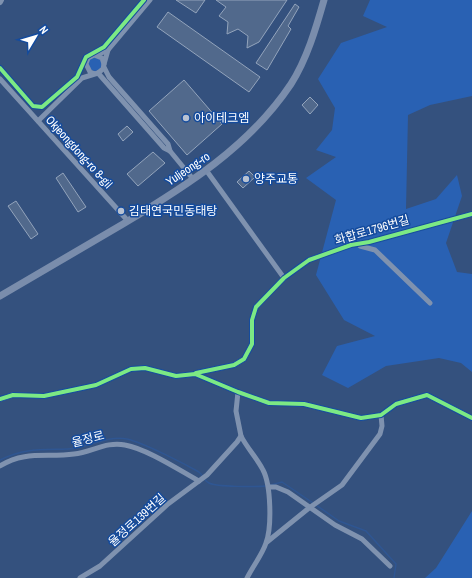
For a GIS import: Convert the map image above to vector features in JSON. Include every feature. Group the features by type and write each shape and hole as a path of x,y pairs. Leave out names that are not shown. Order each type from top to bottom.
{"main road":[{"name":"Yuljeong-ro","path":"0,296 128,221 206,170 223,158 246,138 280,100 292,82 316,28 324,0"}],"street":[{"path":"82,78 97,73 104,65 108,50 150,0"},
{"path":"38,121 82,78 88,58 108,50"},
{"path":"97,55 102,58 109,77 168,144 170,151 193,179"},
{"path":"86,67 90,72 97,73 164,148 170,151"},
{"name":"Okjeongdong-ro 8-gil","path":"0,79 128,221"},
{"path":"206,170 284,278"},
{"name":"화합로1796번길","path":"196,373 234,365 244,359 252,344 252,320 256,307 284,278 309,260 351,245 369,242 472,214"},
{"name":"화합로1796번길","path":"351,245 367,246 375,250 430,303"},
{"path":"0,398 13,395 44,396 96,385 137,368 152,369 176,376 195,374 269,403 304,404 361,418 382,415 396,404 427,396 472,418"},
{"path":"238,392 236,411 241,436 246,446 263,469 269,487 270,508 267,542"},
{"path":"247,578 267,542 310,507 342,485 380,434 382,415"},
{"name":"율정로139번길","path":"80,578 100,566 168,504 207,475 241,436"},
{"name":"율정로","path":"0,466 30,455 74,454 106,445 119,444 138,449 200,480"},
{"path":"269,487 276,486 310,507 335,525 362,539 390,566"}],"shaded area":[{"path":"370,0 472,0 472,96 430,105 408,115 406,209 436,199 457,175 462,196 446,243 457,272 472,274 472,372 461,363 439,358 386,366 348,388 322,375 337,346 375,336 344,320 316,275 336,200 306,178 336,157 316,150 332,130 335,108 318,79 341,43 387,27 363,16"},
{"path":"95,57 100,59 102,64 100,69 95,71 90,69 88,64 90,59"},
{"path":"472,511 472,578 425,578 436,568"}],"building":[{"path":"176,0 205,0 196,13"},
{"path":"216,0 287,0 259,42 247,48 248,36 238,29 227,34 228,22 219,16 226,7"},
{"path":"295,4 299,7 288,26 291,29 267,70 256,63"},
{"path":"168,12 260,77 249,92 157,27"},
{"name":"아이테크엠","path":"184,80 222,124 187,155 149,111"},
{"path":"310,97 318,105 310,114 302,105"},
{"path":"127,126 133,132 123,141 118,134"},
{"path":"153,152 165,163 138,186 127,174"},
{"name":"양주교통","path":"249,171 255,177 243,188 237,182"},
{"path":"63,173 86,207 78,212 56,178"},
{"path":"16,201 38,234 31,239 8,206"}],"waterway":[{"path":"0,460 17,453 75,448 104,440 119,438 134,441 174,459 199,472 209,483 245,487 266,486"},
{"path":"271,485 282,482 313,503"},
{"path":"316,505 339,521 366,531 396,564 394,578"}],"cycle path":[{"path":"0,68 33,106 42,107 77,77 86,57 104,47 144,0"},
{"path":"196,373 234,365 244,359 252,344 252,320 256,307 284,278 309,260 351,245 369,242 472,214"},
{"path":"0,399 13,395 44,396 96,385 131,369 145,368 176,376 195,374 269,403 304,404 361,418 381,415 396,404 427,395 472,418"}],"place":[{"name":"아이테크엠","path":"186,118"},
{"name":"양주교통","path":"246,179"},
{"name":"김태연국민동태탕","path":"121,211"}]}
